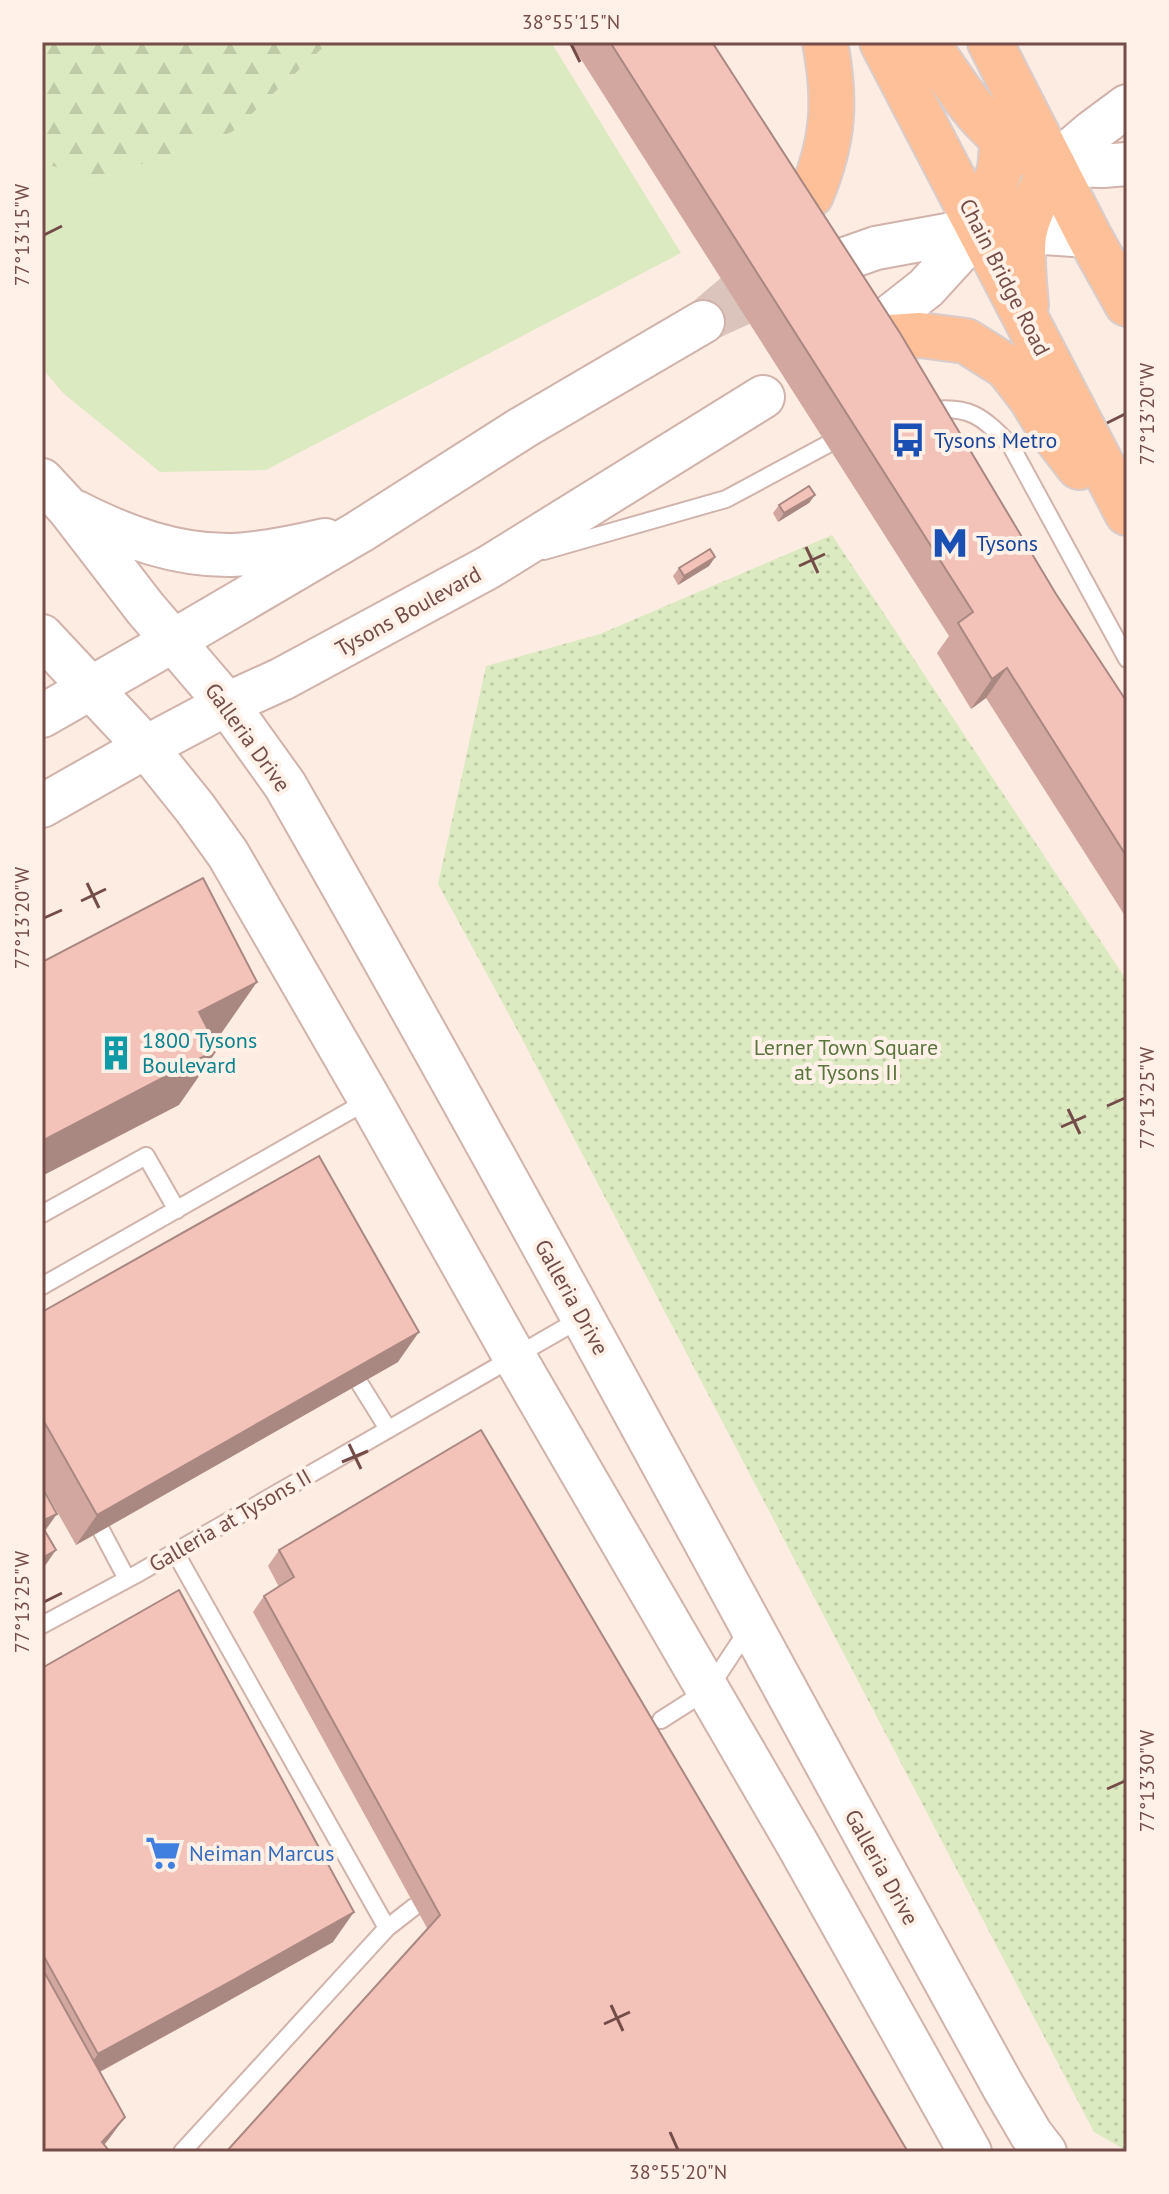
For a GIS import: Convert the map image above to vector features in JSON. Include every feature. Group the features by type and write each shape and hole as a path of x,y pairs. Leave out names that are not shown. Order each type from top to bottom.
{"main road":[{"path":"811,195 823,166 833,116 831,75 825,42"},
{"name":"Chain Bridge Road","path":"882,42 1127,513"},
{"path":"926,42 959,89 1002,138 1053,165"},
{"path":"980,229 1000,169 1006,102 993,49"},
{"path":"993,49 1127,304"},
{"path":"1027,320 1023,270 1025,231 1053,165"},
{"path":"861,339 920,335 966,341 1007,367 1083,472 1127,541"}],"street":[{"path":"1053,165 1127,106"},
{"path":"1053,165 1127,164"},
{"path":"861,339 926,288 980,229"},
{"path":"822,267 876,248 980,229 1089,236"},
{"path":"42,716 359,532 522,428 703,322"},
{"name":"Tysons Boulevard","path":"42,806 146,747 282,679 489,567 763,397"},
{"path":"55,494 114,531 149,544 207,553 231,555 263,551 359,532"},
{"name":"Galleria Drive","path":"55,494 145,608 227,704 293,799 584,1317 1004,2088 1045,2152"},
{"path":"42,636 146,747 228,854 970,2152"}],"lane":[{"path":"914,414 928,410 959,409 985,420 1011,446 1127,659"},
{"path":"489,567 726,499 860,430"},
{"path":"42,1286 370,1100"},
{"path":"42,1214 146,1156 177,1210"},
{"name":"Galleria at Tysons II","path":"42,1625 584,1317"},
{"path":"360,1384 388,1429"},
{"path":"101,1530 127,1579"},
{"path":"175,1552 387,1928"},
{"path":"661,1720 708,1690 750,1626"},
{"path":"182,2152 387,1928 414,1907"}],"green space":[{"path":"42,42 329,42 232,132 94,181 42,162"},
{"path":"329,42 551,42 681,253 266,470 160,472 63,393 42,368 42,162 94,181 232,132"},
{"name":"Lerner Town Square at Tysons II","path":"832,535 1127,981 1127,2151 1094,2132 438,884 486,666 600,634"}],"building":[{"path":"610,42 712,42 900,333 1056,594 1127,702 1127,857 1007,668 992,679 958,623 973,612"},
{"path":"809,486 815,495 784,513 779,505"},
{"path":"710,549 715,557 684,576 679,568"},
{"name":"1800 Tysons Boulevard","path":"203,878 257,982 199,1012 218,1049 42,1141 42,962"},
{"path":"319,1156 419,1332 97,1515 42,1418 42,1312"},
{"path":"481,1430 908,2152 226,2152 440,1915 264,1596 294,1577 279,1550"},
{"path":"42,1487 57,1514 42,1521"},
{"path":"42,1526 56,1550 42,1558"},
{"name":"Neiman Marcus","path":"179,1590 354,1912 98,2054 42,1953 42,1668"},
{"path":"42,1968 125,2117 102,2142 110,2152 42,2152"}],"tunnel":[{"path":"703,322 743,288 774,255"},
{"path":"703,322 789,283"}],"place":[{"name":"Tysons Metro","path":"908,440"},
{"name":"Tysons","path":"950,543"},
{"name":"1800 Tysons Boulevard","path":"116,1053"},
{"name":"Neiman Marcus","path":"163,1853"}]}
